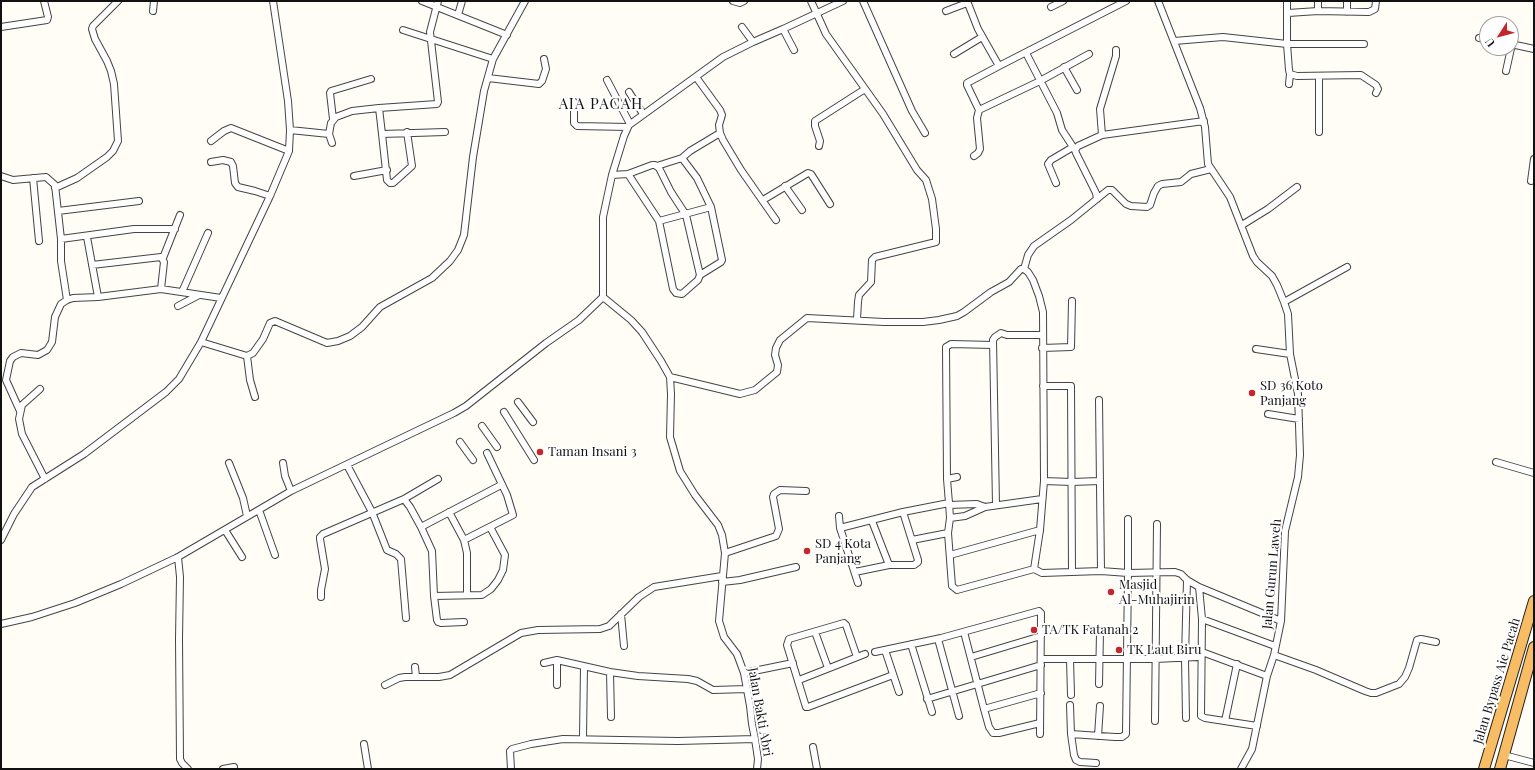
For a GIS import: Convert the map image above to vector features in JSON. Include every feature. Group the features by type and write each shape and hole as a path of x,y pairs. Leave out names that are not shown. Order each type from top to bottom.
{"highway":[{"name":"Jalan Bypass Aie Pacah","path":"1484,769 1534,601"},
{"path":"1500,769 1534,646"}],"street":[{"path":"1,28 46,20 48,17 44,1"},
{"path":"55,188 76,178 107,157 113,151 118,141 114,84 111,70 95,39 92,29 93,26 118,1"},
{"path":"154,1 154,11"},
{"path":"1,540 14,514 32,487 84,454 166,392 179,379 201,342 270,196 288,151 290,130 288,101 273,1"},
{"path":"422,1 437,4 458,15 507,35"},
{"path":"458,15 462,1"},
{"path":"201,342 247,356 253,353 263,339 270,323 275,321 327,343 350,336 362,327 380,307 432,278 450,261 458,250 464,234 473,158 484,91 494,59 525,1"},
{"path":"733,1 740,3 744,1"},
{"path":"811,1 826,34 883,114 929,186 932,199 937,240 935,242 875,257 872,260 871,282 859,295 857,319"},
{"path":"1,624 32,617 75,603 121,584 178,557 292,491 460,409 546,343 579,320 603,297 603,217 612,175 629,125 723,57 843,1"},
{"path":"863,1 912,111 925,133"},
{"path":"1052,7 1063,1"},
{"path":"974,156 980,149 977,118 979,110 967,83 1026,53 1115,4 1126,1"},
{"name":"Jalan Gurun Laweh","path":"1158,1 1204,121 1206,134 1206,158 1210,169 1230,196 1253,256 1257,262 1272,276 1284,302 1288,314 1290,354 1298,394 1300,455 1298,477 1285,531 1281,621 1274,655 1267,676 1252,749 1241,769"},
{"path":"1287,1 1287,44 1290,74 1289,84"},
{"path":"1318,1 1318,11"},
{"path":"1347,1 1347,12"},
{"path":"1288,13 1318,11 1373,12 1376,7 1376,1"},
{"path":"946,12 967,2 975,23 999,66"},
{"path":"333,119 352,111 437,104 430,32 437,4"},
{"path":"742,27 753,42"},
{"path":"783,29 794,50"},
{"path":"403,30 494,59"},
{"path":"954,54 982,37"},
{"path":"1174,41 1223,37 1287,44 1364,44"},
{"path":"1519,46 1534,49"},
{"path":"1102,135 1100,109 1110,71 1114,62 1116,50"},
{"path":"1026,53 1057,113 1062,130 1074,148 1096,193 1096,199"},
{"path":"979,110 1040,81 1089,54"},
{"path":"1506,71 1509,56"},
{"path":"488,78 539,84 542,81 546,69 544,59"},
{"path":"1064,67 1077,90"},
{"path":"1290,74 1297,76 1360,75 1376,85 1378,89 1376,93"},
{"path":"1319,76 1319,132"},
{"path":"696,77 720,110 722,115 719,125 720,133 741,170 776,220"},
{"path":"332,143 329,134 333,119 331,91 372,79"},
{"path":"607,80 629,125"},
{"path":"818,146 820,141 815,126 815,121 865,89"},
{"path":"629,92 643,114"},
{"path":"574,102 574,123 577,126 629,125"},
{"path":"379,108 387,180 390,183 393,183 412,166 407,132"},
{"path":"1056,183 1048,166 1049,162 1102,135 1204,121"},
{"path":"211,141 224,131 231,128 288,151"},
{"path":"290,130 329,134"},
{"path":"382,134 407,132 445,132"},
{"path":"612,175 628,174 652,165 657,166 682,158 690,151 720,133"},
{"path":"628,174 659,221 673,289 676,293 682,294 698,280 700,275 722,260 711,207 697,178 682,158"},
{"path":"1531,181 1534,159"},
{"path":"211,162 223,160 230,161 233,166 238,187 255,190 270,196"},
{"path":"657,166 686,214 700,275"},
{"path":"1024,269 1028,255 1034,246 1110,190 1131,206 1147,207 1150,205 1158,186 1162,184 1181,182 1191,174 1210,169"},
{"path":"354,176 386,170"},
{"path":"763,200 805,173 810,173 830,204"},
{"path":"1,176 13,180 46,177 55,185 62,239 61,261 67,300"},
{"path":"33,178 39,241"},
{"path":"785,186 802,210"},
{"path":"1242,225 1297,187"},
{"path":"58,211 139,201"},
{"path":"659,221 711,207"},
{"path":"161,288 164,262 163,258 180,215"},
{"path":"62,239 134,230 175,229"},
{"path":"182,292 208,233"},
{"path":"87,237 98,297"},
{"path":"92,265 160,256 163,258"},
{"path":"1284,302 1348,267"},
{"path":"670,377 740,394 755,390 777,372 778,365 775,355 776,348 780,340 807,318 857,319 884,322 923,322 957,316 971,308 991,292 1009,282 1021,269 1024,269"},
{"path":"1024,269 1033,280 1042,304 1044,481 1040,530 1034,569"},
{"path":"20,411 4,382 10,361 13,357 21,353 38,355 47,350 52,342 55,317 61,304 67,300 73,298 98,297 161,288 221,298"},
{"path":"178,306 199,295"},
{"name":"Jalan Bakti Abri","path":"603,297 631,320 642,332 670,377 670,437 672,448 685,481 718,525 722,535 725,553 719,612 721,628 724,637 737,654 744,673 758,759 757,769"},
{"path":"1042,348 1072,347 1072,301"},
{"path":"996,505 993,345 995,336 1001,333 1007,335 1042,335"},
{"path":"993,345 950,344 946,347 950,518 948,534 952,586 957,590 1034,569 1042,573 1101,571 1181,574 1186,580 1199,587 1281,621"},
{"path":"1256,349 1290,354"},
{"path":"247,356 250,380 255,397"},
{"path":"1043,386 1071,386 1072,572"},
{"path":"40,389 22,405 20,419 22,434 45,479"},
{"path":"1099,400 1101,571"},
{"path":"518,402 533,422"},
{"path":"504,412 534,460"},
{"path":"1268,414 1299,419"},
{"path":"482,426 497,446"},
{"path":"460,442 473,460"},
{"path":"464,540 513,515 507,495 487,453"},
{"path":"283,462 285,476 292,491"},
{"path":"1496,462 1534,473"},
{"path":"229,463 243,498 247,516"},
{"path":"347,465 372,512 386,550 396,554 401,559 406,618"},
{"path":"948,479 957,477"},
{"path":"321,597 325,569 320,537 323,534 404,499 438,479"},
{"path":"1044,481 1100,481"},
{"path":"421,527 501,484"},
{"path":"725,553 776,536 779,530 773,497 774,494 780,490 806,491"},
{"path":"404,499 421,527 432,551 434,596 438,622 464,622"},
{"path":"950,518 965,516 985,507 1042,499"},
{"path":"840,528 903,512 949,504 977,504 985,507"},
{"path":"258,510 275,555"},
{"path":"448,512 464,540 467,553 467,595"},
{"path":"855,572 889,565 916,564 918,560 903,512"},
{"path":"839,516 840,528 858,583"},
{"path":"1071,734 1122,737 1126,734 1128,658 1128,519"},
{"path":"872,521 889,565"},
{"path":"1155,721 1157,524"},
{"path":"434,596 487,594 498,580 503,570 504,551 490,527"},
{"path":"225,530 242,557"},
{"path":"950,555 1040,530"},
{"path":"912,540 948,534"},
{"path":"178,557 180,577 180,759 188,769"},
{"path":"385,685 399,678 439,677 450,674 521,633 538,630 600,629 609,626 639,597 654,587 722,579 740,580 796,566"},
{"path":"1186,580 1186,718"},
{"path":"1199,587 1202,619 1202,716 1205,718 1257,726"},
{"path":"875,652 938,639 1039,612 1041,613 1040,734"},
{"path":"622,614 624,646"},
{"path":"1202,619 1275,646"},
{"path":"857,657 844,623 788,640 787,645 799,680 806,707 893,675"},
{"path":"815,632 828,668"},
{"path":"964,632 989,727 995,734 1040,723"},
{"path":"1099,684 1100,632"},
{"path":"971,657 1041,636"},
{"path":"938,639 959,716"},
{"path":"1274,655 1316,670 1365,691 1376,693 1399,684 1405,677 1417,640 1421,639 1436,642"},
{"path":"911,644 932,712"},
{"path":"885,650 898,692"},
{"path":"927,699 978,684 1041,662 1070,659 1185,658 1198,657 1202,652"},
{"path":"1202,652 1267,676"},
{"path":"799,680 865,654"},
{"path":"1070,659 1071,695"},
{"path":"557,660 557,685"},
{"path":"544,663 557,660 610,672 638,676 688,679 697,681 713,690 747,689"},
{"path":"744,673 793,663"},
{"path":"1225,721 1237,664"},
{"path":"583,738 584,666"},
{"path":"415,667 416,677"},
{"path":"610,672 611,717"},
{"path":"984,709 1041,694"},
{"path":"1070,705 1071,734 1076,760 1080,762 1096,763"},
{"path":"1098,736 1100,706"},
{"path":"512,769 510,751 515,747 563,738 678,741 755,739"},
{"path":"364,744 368,769"},
{"path":"813,747 817,769"},
{"path":"1504,755 1534,763"},
{"path":"223,769 234,767"}],"place":[{"name":"SD 36 Koto Panjang","path":"1252,393"},
{"name":"Taman Insani 3","path":"540,452"},
{"name":"SD 4 Kota Panjang","path":"807,551"},
{"name":"Masjid Al-Muhajirin","path":"1111,592"},
{"name":"TA/TK Fatanah 2","path":"1034,630"},
{"name":"TK Laut Biru","path":"1119,650"}],"district":[{"name":"AIA PACAH","path":"601,104"}]}
